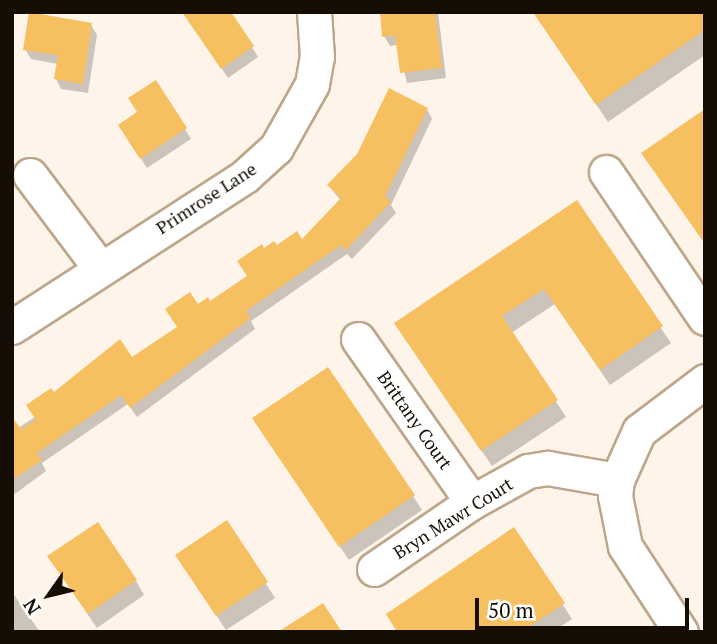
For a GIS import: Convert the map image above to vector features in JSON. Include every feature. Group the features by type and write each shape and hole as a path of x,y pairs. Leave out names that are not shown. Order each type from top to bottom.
{"street":[{"name":"Primrose Lane","path":"12,327 99,267 245,176 276,148 312,84 317,57 314,12"},
{"path":"606,172 705,318"},
{"path":"30,174 99,267"},
{"name":"Brittany Court","path":"358,339 471,502"},
{"path":"681,632 625,545 616,515 617,480 639,431 705,381"},
{"name":"Bryn Mawr Court","path":"374,569 471,502 528,471 548,468 617,480"}],"building":[{"path":"29,12 92,23 83,84 54,79 58,55 23,50"},
{"path":"182,12 231,12 254,46 221,69"},
{"path":"380,12 435,12 442,68 400,73 395,35 382,37"},
{"path":"533,12 705,12 705,30 596,105"},
{"path":"156,80 187,128 140,159 118,125 137,112 128,98"},
{"path":"389,88 428,108 385,196 391,202 346,250 341,245 246,311 251,318 130,408 121,395 37,453 42,460 12,480 12,417 21,429 36,420 26,405 51,388 54,392 120,339 132,357 177,327 165,309 190,292 198,304 208,297 210,301 247,276 237,261 262,244 264,248 274,241 277,245 297,231 302,239 341,198 327,185 357,154"},
{"path":"705,109 705,244 641,153"},
{"path":"577,200 663,326 600,370 544,289 502,316 558,400 481,451 394,323"},
{"path":"328,367 415,495 339,547 252,418"},
{"path":"227,520 268,582 216,616 175,555"},
{"path":"98,522 137,580 88,614 47,556"},
{"path":"514,527 565,603 522,632 397,632 386,614"},
{"path":"323,603 342,632 278,632"}]}
